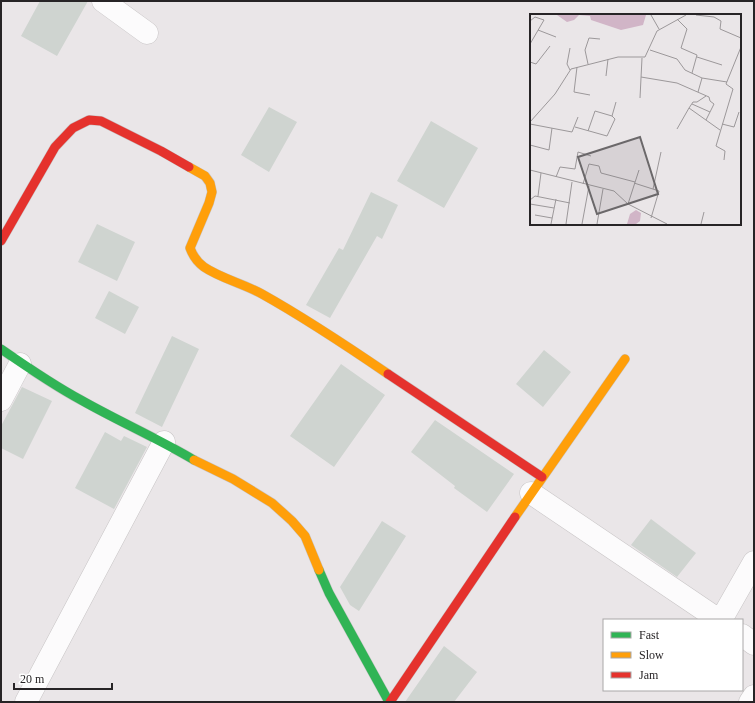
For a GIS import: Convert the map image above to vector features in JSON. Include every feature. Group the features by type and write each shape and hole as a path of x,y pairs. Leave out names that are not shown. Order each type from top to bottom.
{"street":[{"path":"103,1 147,33"},
{"path":"1,241 55,147 64,135 73,128 89,120 101,121 161,151 205,176 210,183 212,192 209,203 190,248 192,255 201,266 245,285 350,350 719,619"},
{"path":"1,349 20,364 82,401 164,442 195,460 233,479 272,503 292,521 305,536 329,592 390,702 487,557 625,359"},
{"path":"1,400 20,364"},
{"path":"26,702 164,442"},
{"path":"721,619 754,562"},
{"path":"743,636 754,644"},
{"path":"750,702 754,696"}],"building":[{"path":"40,1 88,1 57,56 21,36"},
{"path":"269,107 297,122 269,172 241,155"},
{"path":"431,121 478,148 444,208 397,181"},
{"path":"371,192 398,205 382,239 377,236 330,318 306,305 339,248 343,250"},
{"path":"97,224 135,242 117,281 78,262"},
{"path":"109,291 139,307 125,334 95,318"},
{"path":"172,336 199,349 162,427 135,413"},
{"path":"544,350 571,372 543,407 516,384"},
{"path":"341,364 385,395 334,467 290,436"},
{"path":"22,387 52,401 23,459 1,448 1,426"},
{"path":"435,420 514,474 487,512 454,488 455,486 411,452"},
{"path":"105,432 121,441 124,436 147,447 114,509 75,488"},
{"path":"651,519 696,553 677,577 631,545"},
{"path":"382,521 406,536 359,611 350,605 340,587"},
{"path":"444,646 477,672 454,702 405,702"}],"traffic: fast":[{"path":"1,349 40,376 71,394 194,460"},
{"path":"319,570 329,593 389,702"}],"traffic: slow":[{"path":"189,167 205,176 210,183 212,192 209,203 190,248 199,263 210,271 255,290 278,303 326,332 388,374"},
{"path":"515,517 625,359"},
{"path":"194,460 233,479 272,503 292,521 305,536 319,570"}],"traffic: jam":[{"path":"1,241 55,147 73,128 89,120 101,121 161,151 189,167"},
{"path":"388,374 542,477"},
{"path":"390,702 515,517"}]}
